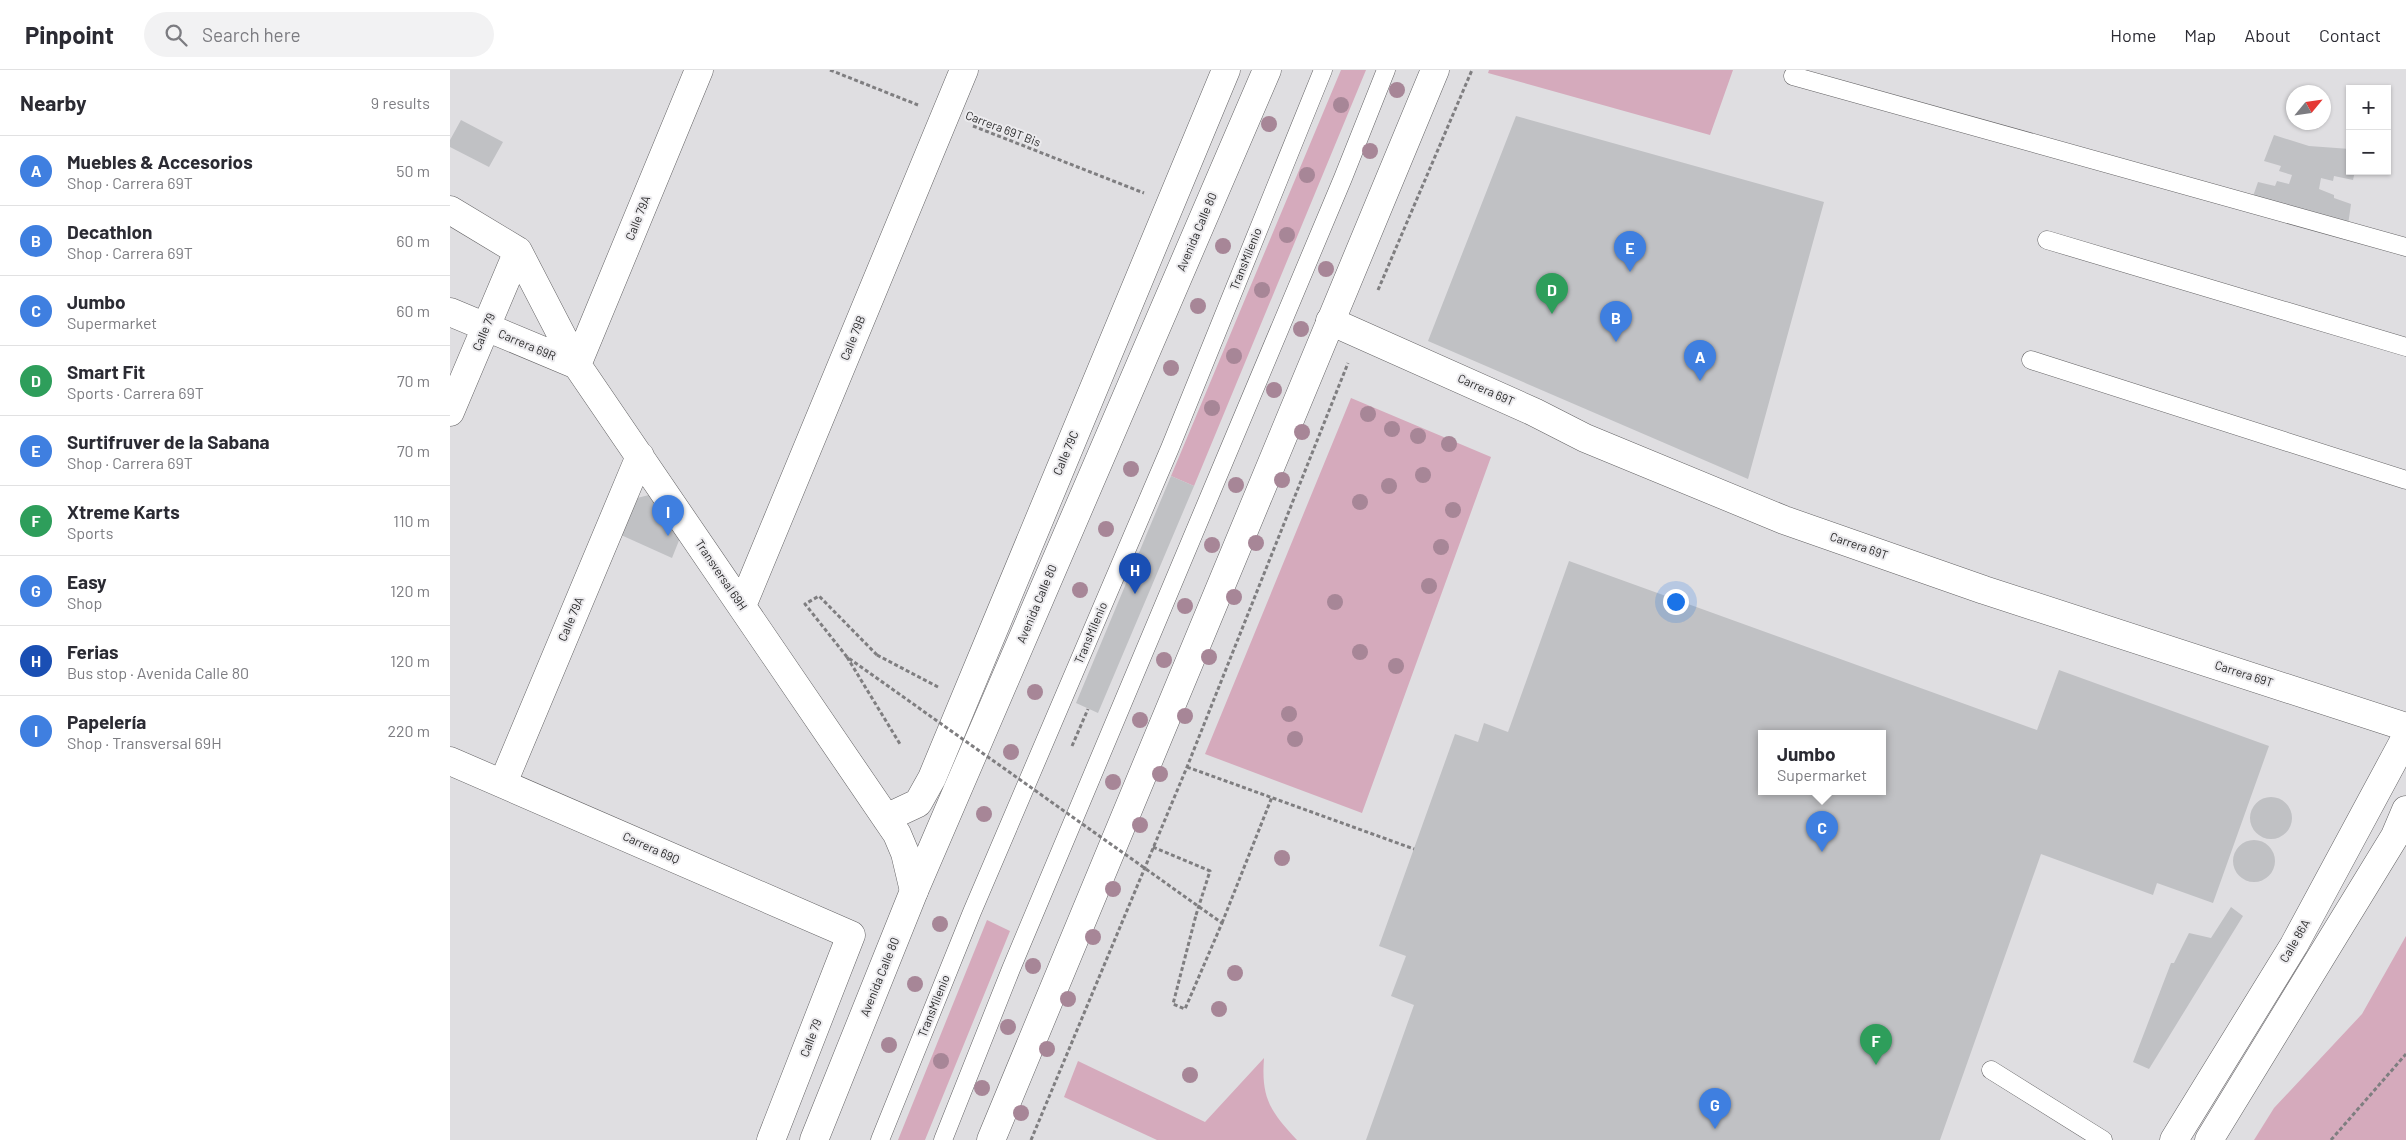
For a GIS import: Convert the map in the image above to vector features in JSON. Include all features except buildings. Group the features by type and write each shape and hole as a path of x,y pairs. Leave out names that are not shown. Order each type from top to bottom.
{"main road":[{"name":"Calle 79A","path":"577,365 699,70"},
{"name":"Calle 79B","path":"742,606 964,70"},
{"name":"Calle 79C","path":"886,818 912,807 923,796 1226,70"},
{"name":"Avenida Calle 80","path":"814,1140 914,891 1266,70"},
{"path":"991,1140 1435,70"},
{"path":"450,210 518,251"},
{"name":"Transversal 69H","path":"518,251 577,365 897,834 905,852 914,891"},
{"name":"Calle 79","path":"450,412 518,251"},
{"name":"Carrera 69R","path":"450,312 577,365"},
{"name":"Carrera 69T","path":"1330,321 1534,412 1585,438 1784,520 1994,593 2406,726"},
{"name":"Calle 79A","path":"502,783 640,456"},
{"name":"Calle 86A","path":"2174,1140 2294,945 2406,737"},
{"name":"Carrera 69Q","path":"450,761 851,935"},
{"path":"2208,1140 2395,836 2406,810"},
{"name":"Calle 79","path":"771,1140 851,935"}],"lane":[{"name":"TransMilenio","path":"880,1140 972,912 1170,448 1323,70"},
{"path":"942,1140 1023,941 1344,178 1386,70"},
{"path":"1793,76 2406,247"},
{"path":"2047,240 2406,347"},
{"path":"2030,360 2406,480"},
{"path":"1991,1070 2103,1140"}],"path":[{"name":"Carrera 69T Bis","path":"830,70 1170,204"},
{"path":"1031,1140 1187,767 1360,333 1472,70"},
{"path":"900,744 847,657 806,604 819,596 877,655 963,701"},
{"path":"847,657 1222,923"},
{"path":"1072,746 1088,709"},
{"path":"1066,743 1079,750"},
{"path":"1187,767 1414,849"},
{"path":"1041,806 1044,796"},
{"path":"1153,847 1210,871 1196,915 1173,1004 1185,1009 1222,923 1272,797"},
{"path":"1052,812 1056,803"},
{"path":"2331,1140 2406,1054"}],"shaded area":[{"path":"1341,70 1366,70 1194,486 1171,476"},
{"path":"1489,70 1733,70 1710,135 1488,73"},
{"path":"1351,398 1491,457 1362,813 1205,754"},
{"path":"987,920 1010,931 925,1140 898,1140"},
{"path":"2406,936 2406,1140 2254,1140 2274,1108 2362,1014"},
{"path":"1264,1058 1264,1084 1269,1103 1280,1121 1297,1140 1157,1140 1064,1097 1078,1061 1205,1122"}],"place":[{"name":"Surtifruver de la Sabana","path":"1630,272"},
{"name":"Smart Fit","path":"1552,314"},
{"name":"Decathlon","path":"1616,342"},
{"name":"Muebles & Accesorios","path":"1700,381"},
{"name":"Papelería","path":"668,536"},
{"name":"Ferias","path":"1135,594"},
{"name":"Jumbo","path":"1822,852"},
{"name":"Xtreme Karts","path":"1876,1065"},
{"name":"Easy","path":"1715,1129"}]}
